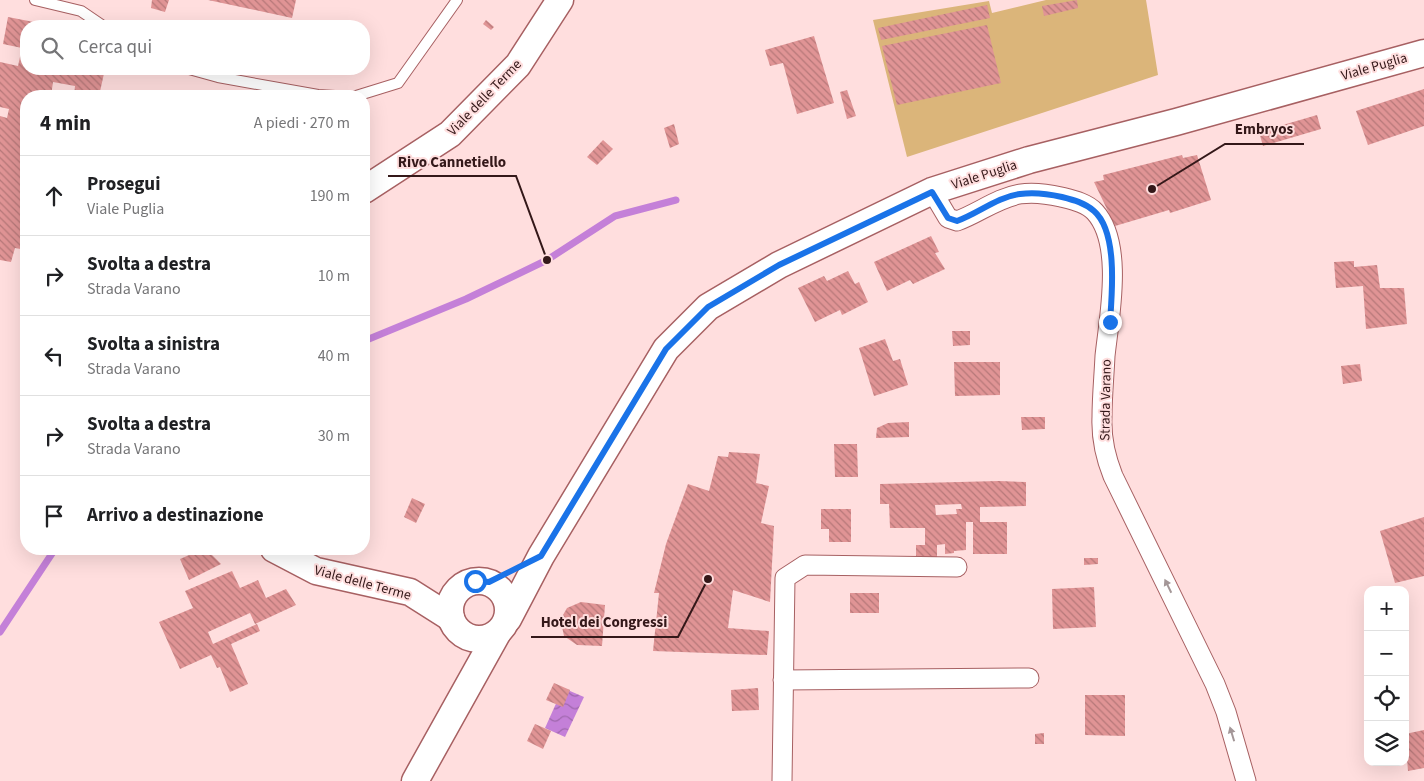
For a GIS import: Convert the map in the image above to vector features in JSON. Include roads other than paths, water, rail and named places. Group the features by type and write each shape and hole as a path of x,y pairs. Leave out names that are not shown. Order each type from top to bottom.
{"main road":[{"name":"Viale delle Terme","path":"370,186 450,134 518,64 560,0"},
{"name":"Viale Puglia","path":"415,781 541,556 666,349 708,307 779,265 932,192 1028,160 1424,53"},
{"name":"Viale delle Terme","path":"285,555 316,571 410,592 451,618"},
{"path":"410,592 477,583 502,592 507,600 502,627 488,638 470,638 461,634 451,618 452,599 458,590 477,583 541,556"},
{"path":"468,688 470,638"}],"street":[{"name":"Strada Varano","path":"932,192 948,218 957,221 999,200 1020,194 1040,194 1082,203 1095,212 1102,222 1109,242 1113,288 1103,394 1102,437 1104,454 1112,476 1215,684 1246,781"},
{"path":"782,781 784,578 804,566 957,567"},
{"path":"783,680 1029,678"}],"lane":[{"path":"35,0 81,11 94,20"},
{"path":"370,92 398,83 457,0"},
{"path":"211,75 290,90"}],"water":[{"path":"563,688 584,697 565,737 545,728"}],"waterway":[{"path":"370,339 466,299 547,260 615,216 676,200"},
{"path":"0,632 51,555"}],"place":[{"name":"Embryos","path":"1152,189"},
{"name":"Rivo Cannetiello","path":"547,260"},
{"name":"Hotel dei Congressi","path":"708,579"}]}
